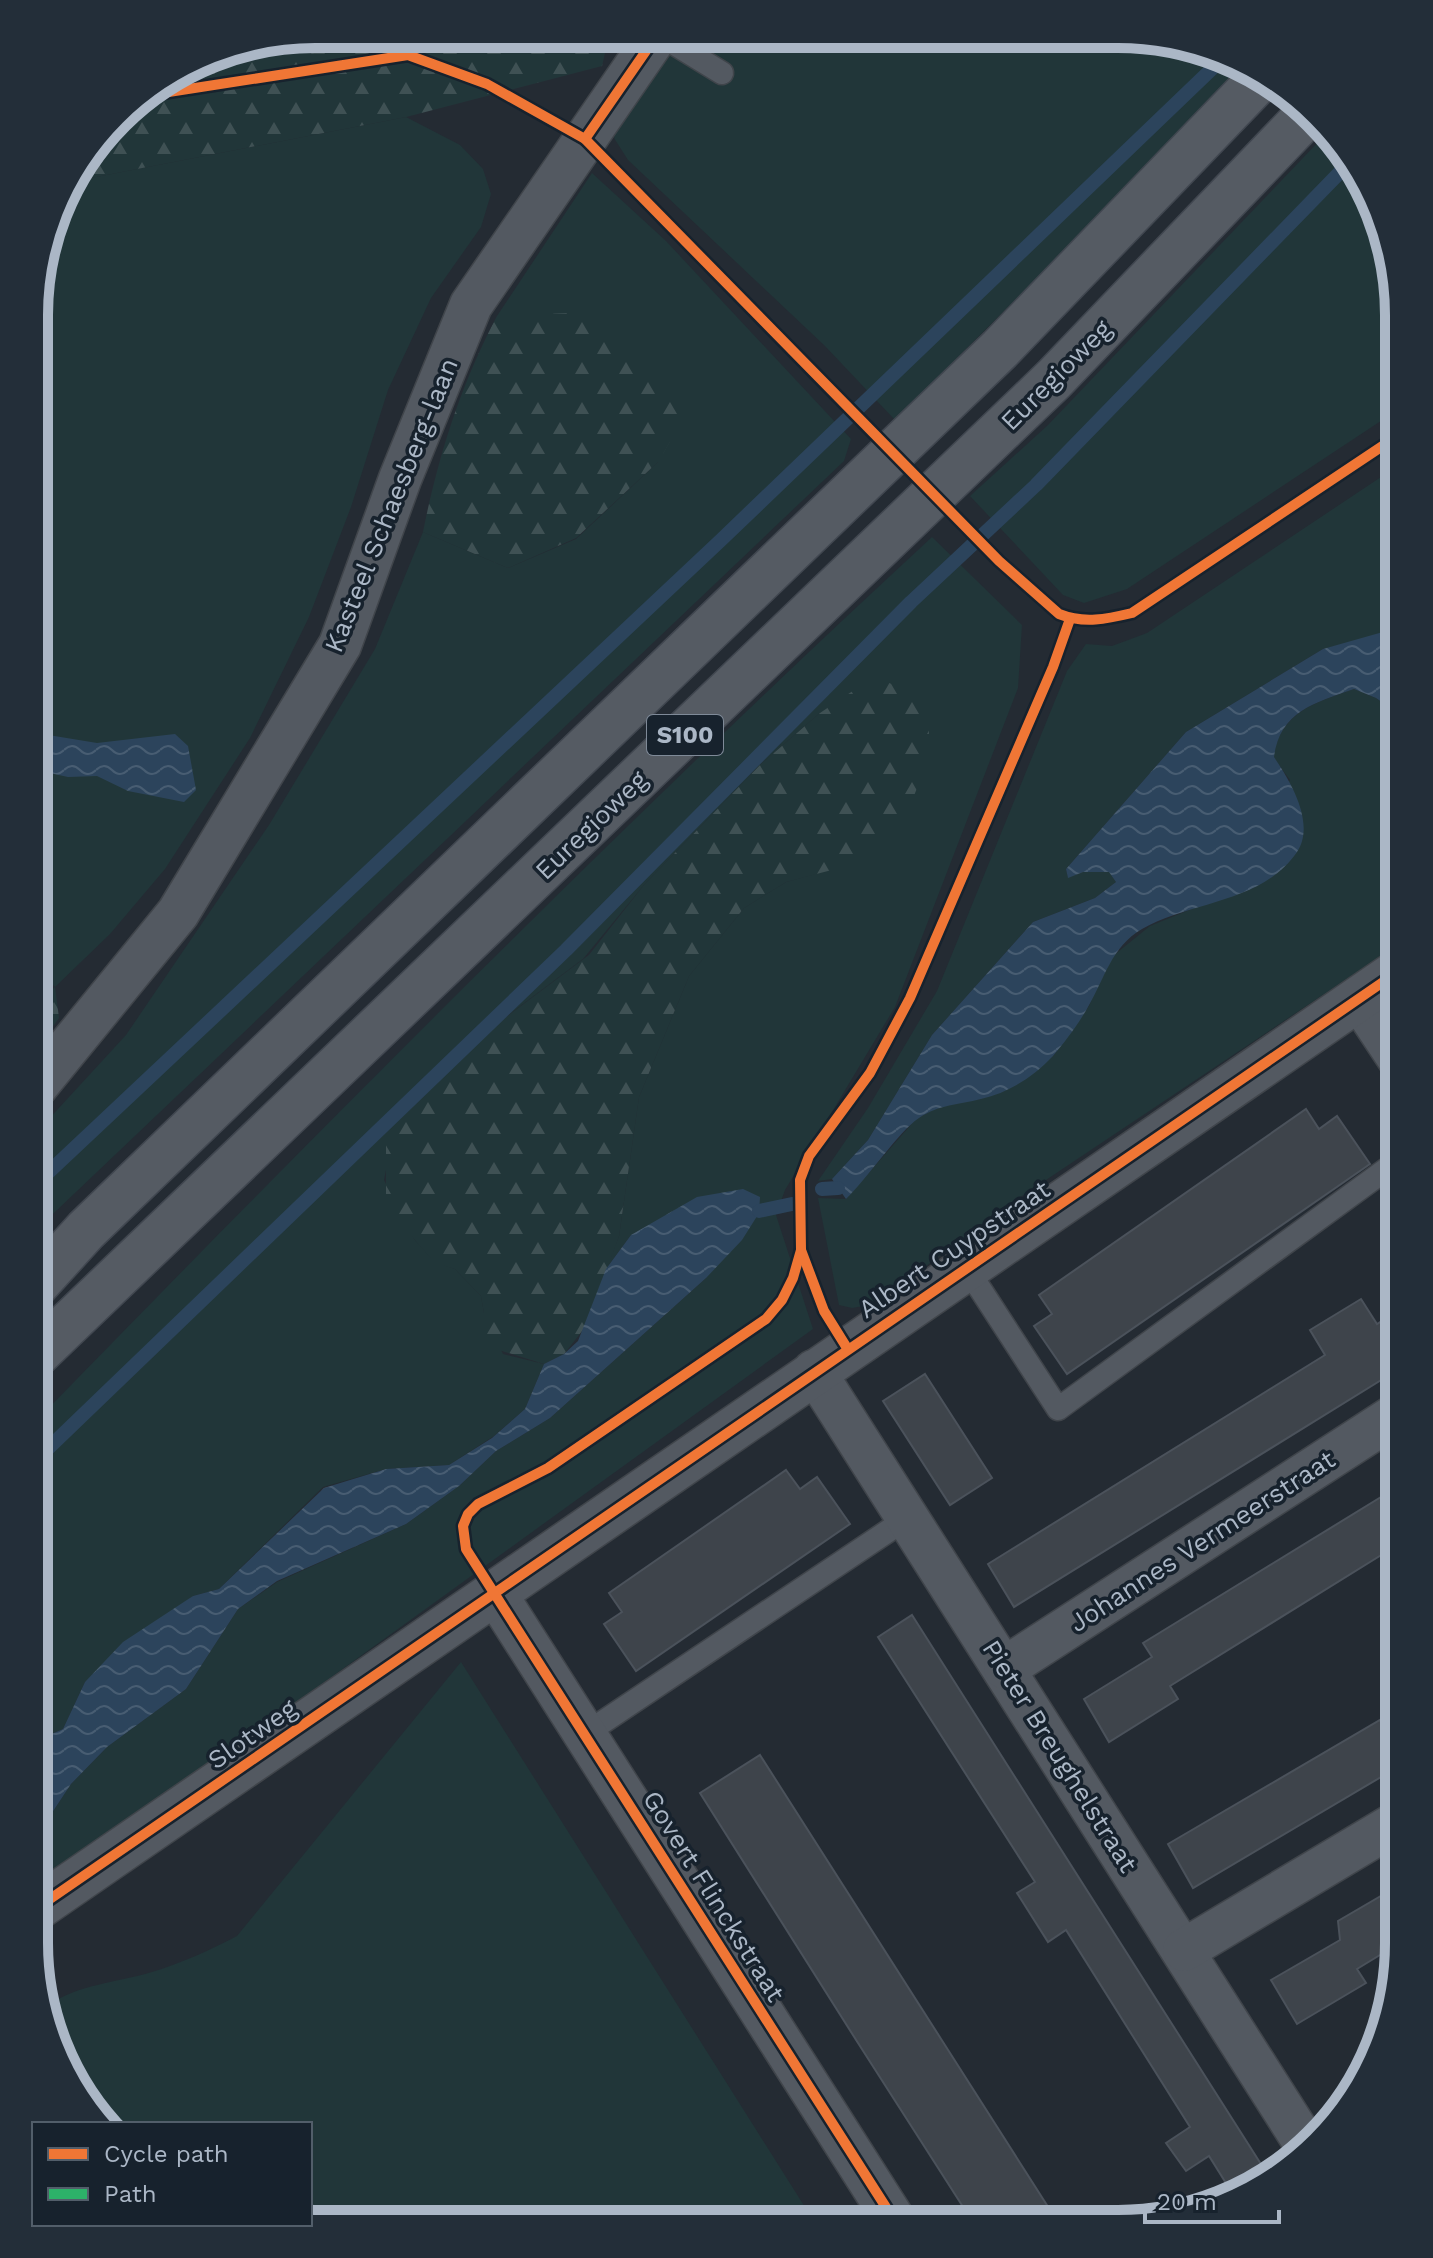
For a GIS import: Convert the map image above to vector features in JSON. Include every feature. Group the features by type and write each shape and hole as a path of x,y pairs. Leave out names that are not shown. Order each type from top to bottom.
{"main road":[{"name":"S100","path":"48,1272 86,1230 1000,349 1254,86"},
{"name":"Euregioweg","path":"48,1344 1008,423 1301,121"}],"street":[{"name":"Kasteel Schaesberg-laan","path":"48,1072 178,913 340,645 400,479 471,305 649,48"},
{"name":"Albert Cuypstraat","path":"495,1593 1385,981"},
{"path":"1359,999 1385,1037"},
{"name":"Pieter Breughelstraat","path":"814,1371 1301,2137"},
{"name":"Johannes Vermeerstraat","path":"1005,1668 1384,1422"},
{"name":"Govert Flinckstraat","path":"495,1593 888,2210"},
{"name":"Slotweg","path":"48,1900 495,1593"},
{"path":"1184,1950 1384,1830"}],"lane":[{"path":"680,48 722,73"},
{"name":"Albert Cuypstraat","path":"966,1267 1058,1409 1384,1171"},
{"path":"585,1734 909,1517"}],"green space":[{"path":"315,48 606,48 602,66 406,117 86,179 126,126 167,93 229,62 263,53"},
{"path":"676,48 1118,48 1153,50 1187,57 1238,77 895,420 825,346 628,160 614,138 618,123"},
{"path":"406,117 460,145 483,169 491,194 481,227 431,298 388,390 351,507 309,617 250,738 165,869 110,934 55,987 48,980 48,315 50,280 62,229 86,179"},
{"path":"1319,141 1349,182 1365,213 1380,263 1385,315 1385,418 1127,589 1084,603 1063,595 970,496 1048,425"},
{"path":"592,173 666,241 851,439 844,461 48,1219 48,1120 126,1035 269,825 375,649 423,532 508,568 576,539 658,462 524,317 497,316"},
{"path":"571,313 660,368 684,417 658,462 576,538 508,568 423,532 452,421 472,368 497,316"},
{"path":"1385,474 1385,634 1323,649 1186,732 1066,869 1068,877 1083,872 1110,872 1116,882 1095,898 1033,922 932,1035 868,1140 832,1179 818,1181 868,1108 937,991 1067,671 1086,644 1112,646 1147,633"},
{"path":"932,537 1022,625 1018,688 895,1007 785,1190 776,1215 813,1329 48,1879 48,1819 71,1784 107,1747 186,1689 238,1609 277,1582 406,1524 459,1486 496,1451 550,1418 706,1278 631,1235 606,1269 619,1236 639,1097 689,976 744,908 786,882 822,872 820,713 761,764 644,885 583,959 422,1080 399,1105 384,1180 414,1239 435,1262 455,1269 481,1296 484,1313 503,1354 544,1364 525,1409 494,1436 449,1465 386,1469 323,1487 219,1589 193,1596 85,1682 63,1729 48,1736 48,1409 478,974"},
{"path":"875,676 908,692 928,713 930,756 907,813 866,861 786,882 744,908 689,976 639,1097 619,1236 586,1326 564,1354 544,1364 486,1346 477,1329 484,1313 481,1296 455,1269 435,1263 414,1239 386,1196 386,1127 399,1105 422,1080 589,955 644,885 761,764 820,713"},
{"path":"1354,689 1385,704 1385,954 1007,1206 875,1304 852,1308 839,1305 818,1198 846,1199 915,1120 941,1105 981,1099 1054,1055 1089,1006 1108,960 1150,926 1199,906 1290,780 1273,757 1284,729 1302,711"},
{"path":"55,987 59,1018 48,1033 48,994"},
{"path":"461,1662 807,2210 312,2210 312,2122 117,2122 84,2076 68,2045 55,2001 84,1988 174,1965 237,1936"}],"water":[{"path":"1385,631 1385,704 1354,689 1302,711 1284,729 1274,757 1299,803 1304,828 1297,852 1265,882 1162,920 1131,936 1116,954 1076,1026 1045,1064 1002,1092 942,1107 919,1118 902,1133 846,1199 832,1179 868,1140 932,1035 1033,922 1095,898 1116,882 1109,872 1083,872 1068,878 1066,869 1186,732 1323,649"},
{"path":"175,734 188,746 196,790 184,802 128,791 97,776 68,777 48,773 48,735 97,743"},
{"path":"743,1189 760,1197 759,1213 742,1240 706,1278 550,1418 496,1451 459,1486 406,1524 277,1581 238,1609 186,1689 107,1747 71,1784 48,1819 48,1736 63,1729 85,1682 123,1642 193,1596 219,1589 324,1488 386,1469 449,1465 492,1438 525,1409 544,1364 564,1354 578,1341 606,1269 631,1235 697,1197"}],"building":[{"path":"1306,1109 1319,1129 1337,1116 1370,1164 1067,1374 1034,1326 1052,1314 1039,1295"},
{"path":"1361,1299 1377,1324 1384,1319 1384,1378 1014,1607 988,1564 1325,1355 1310,1330"},
{"path":"925,1374 992,1478 950,1505 883,1401"},
{"path":"786,1470 800,1489 817,1477 850,1524 636,1671 604,1624 622,1612 609,1593"},
{"path":"1384,1495 1384,1553 1170,1686 1178,1699 1109,1742 1084,1699 1152,1657 1143,1643"},
{"path":"912,1615 1262,2166 1228,2186 1209,2156 1186,2171 1166,2143 1190,2127 1066,1930 1048,1942 1017,1893 1035,1882 878,1637"},
{"path":"1380,1720 1384,1728 1384,1775 1193,1888 1168,1844"},
{"path":"760,1755 1050,2210 965,2210 700,1793"},
{"path":"1384,1894 1384,1953 1357,1969 1366,1983 1297,2024 1271,1980 1340,1940 1338,1921"}],"waterway":[{"path":"48,1173 721,540 1215,66"},
{"path":"48,1448 566,950 911,602 1036,485 1342,171"},
{"path":"822,1189 838,1188"},
{"path":"759,1211 792,1204"}],"marked path":[{"path":"405,48 408,55 424,48"}],"cycle path":[{"path":"585,139 648,48"},
{"path":"169,92 408,55 487,84 585,139 999,561 1059,614 1068,617 1096,620 1132,613 1385,444"},
{"path":"888,2210 466,1549 463,1526 468,1514 478,1504 548,1468 766,1319 782,1300 793,1278 801,1250 800,1180 809,1156 870,1073 910,998 1053,667 1070,619"},
{"path":"48,1900 1385,981"},
{"path":"801,1250 824,1311 847,1348"}]}
